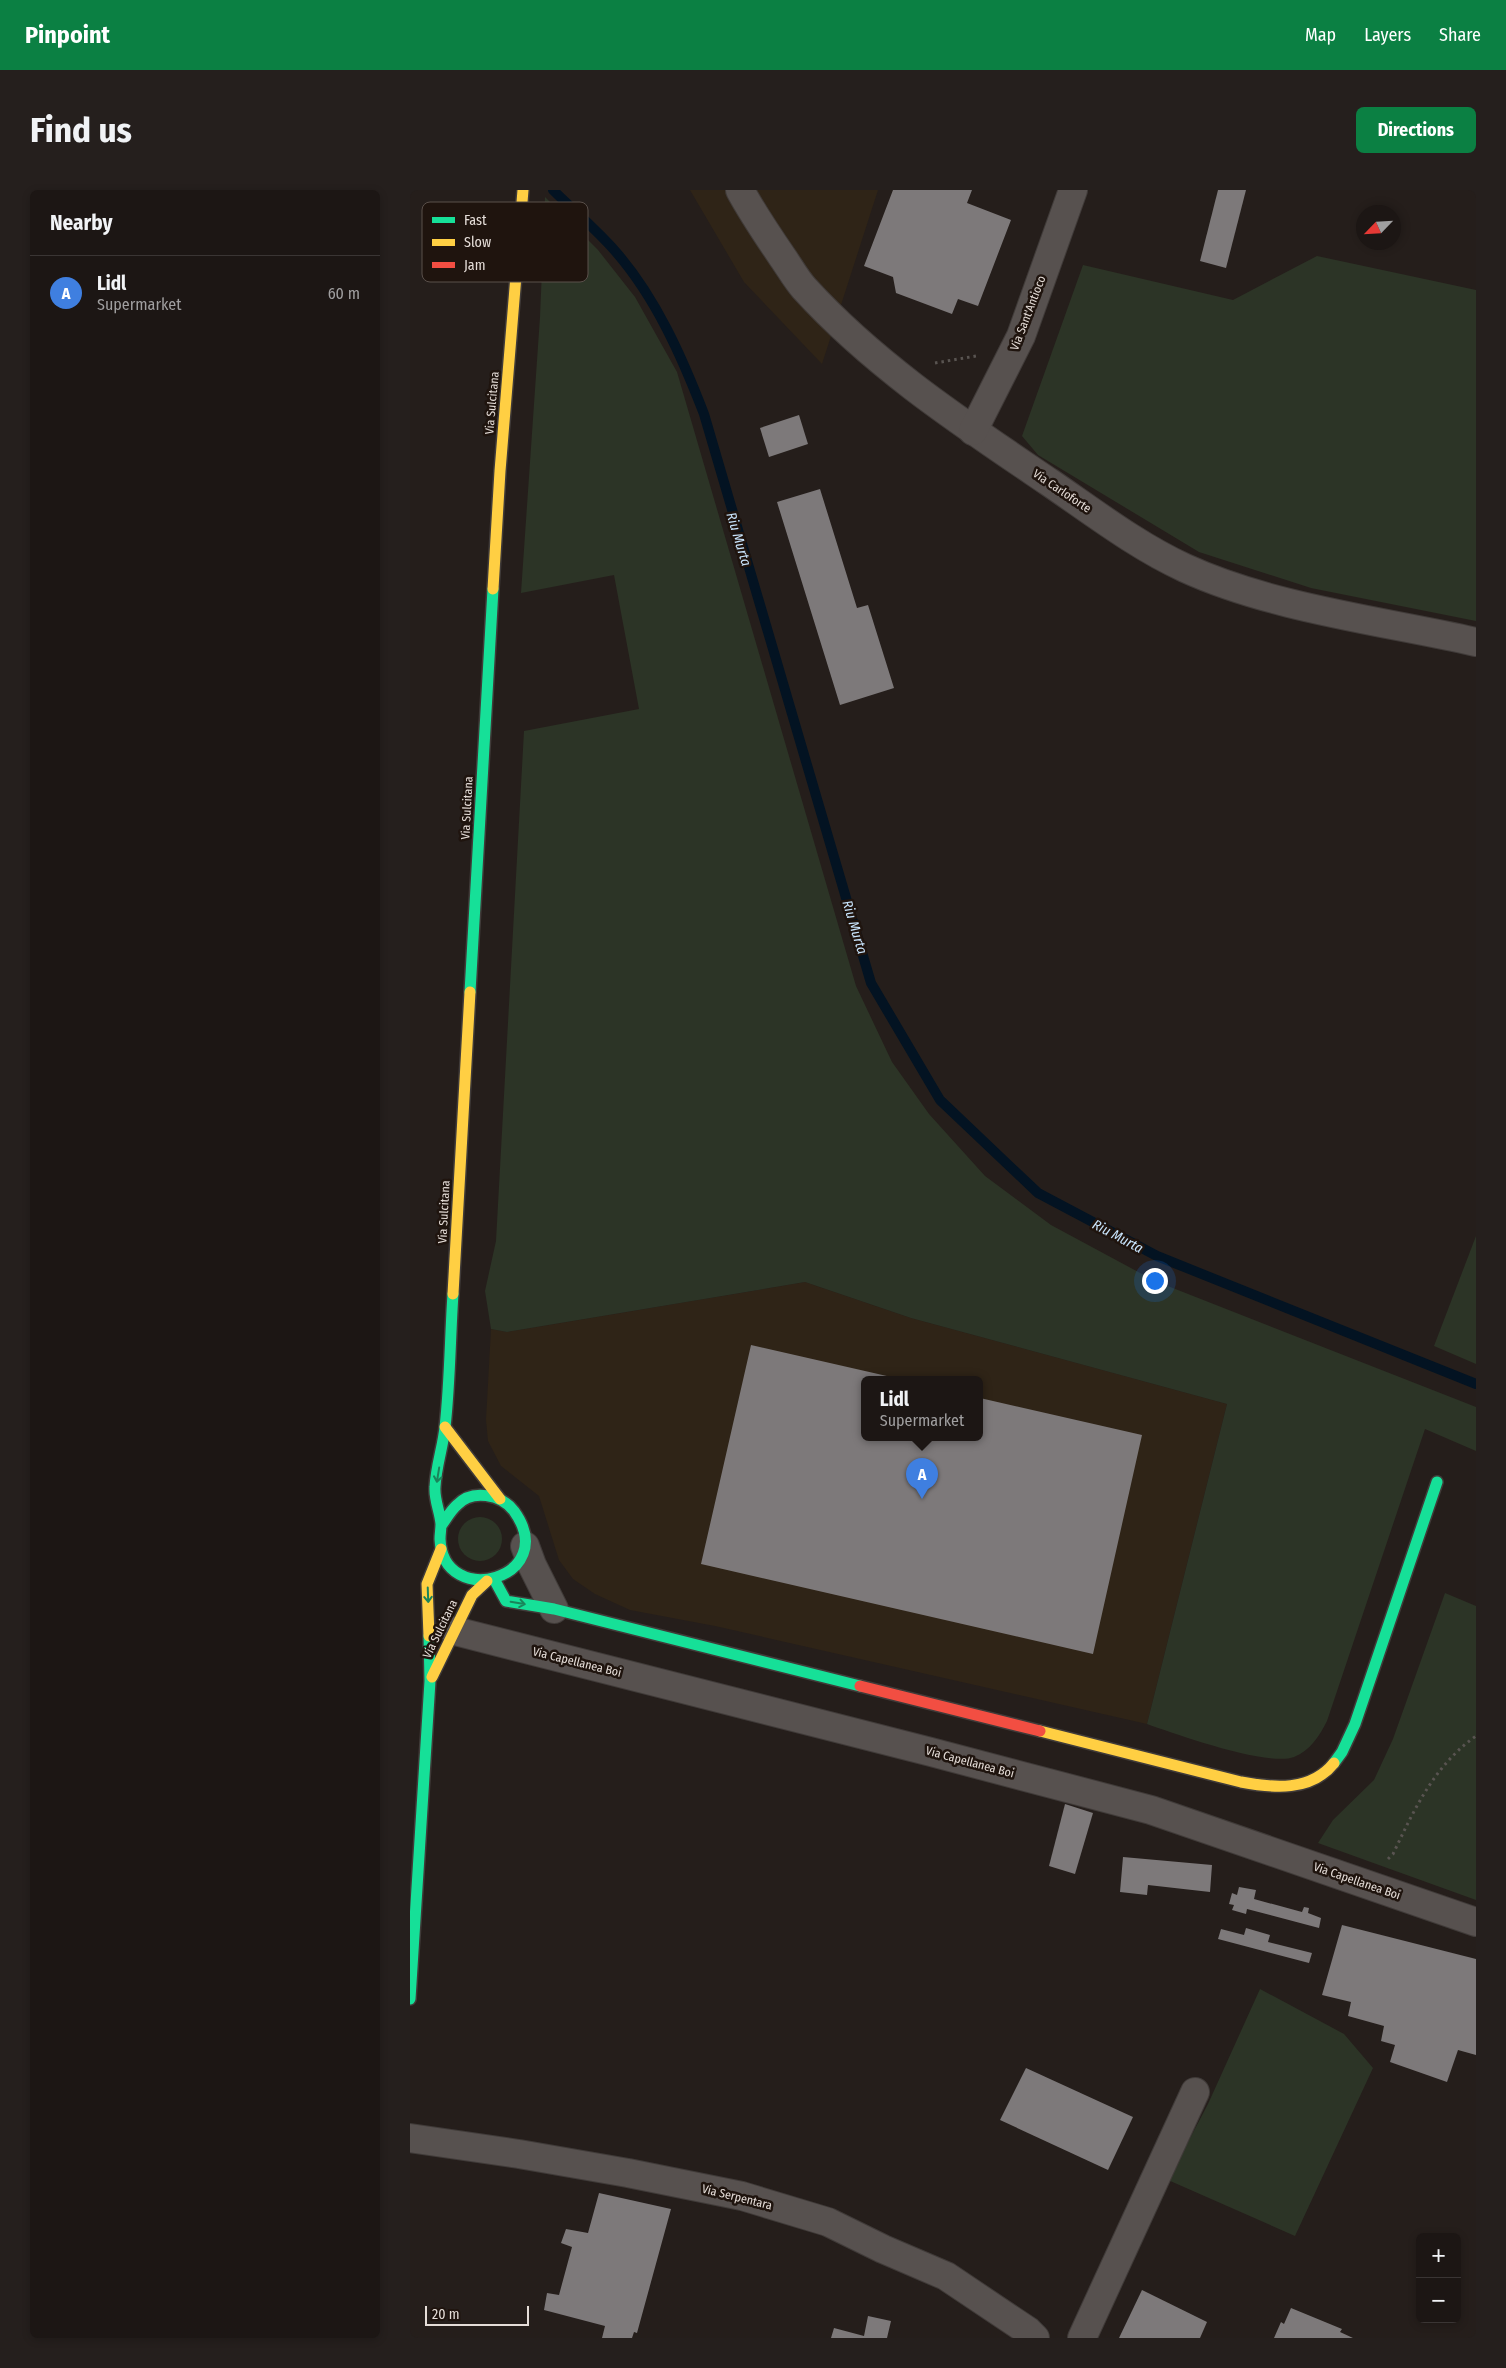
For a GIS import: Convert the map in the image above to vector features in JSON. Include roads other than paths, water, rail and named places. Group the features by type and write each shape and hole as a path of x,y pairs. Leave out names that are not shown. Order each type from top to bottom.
{"main road":[{"name":"Via Sulcitana","path":"441,1526 435,1495 445,1427 499,490 515,282"},
{"path":"445,1427 500,1498"},
{"path":"490,1580 506,1601 554,1609 1241,1782 1271,1788 1290,1788 1310,1782 1325,1772 1340,1756 1355,1724 1437,1482"},
{"path":"486,1494 500,1498 512,1506 521,1518 525,1531 525,1546 521,1557 505,1575 490,1580 475,1580 453,1570 441,1549 441,1526 448,1512 458,1502 471,1496 486,1494"},
{"name":"Via Sulcitana","path":"430,1680 427,1584 441,1549"},
{"name":"Via Sulcitana","path":"430,1680 472,1596 490,1580"},
{"path":"410,1999 430,1680"}],"street":[{"name":"Via Carloforte","path":"740,190 754,215 802,286 876,358 973,431 1144,546 1186,569 1250,592 1476,642"},
{"name":"Via Sant'Antioco","path":"973,431 1021,336 1073,190"},
{"path":"525,1546 532,1565 554,1609"},
{"name":"Via Capellanea Boi","path":"455,1631 921,1749 1151,1810 1476,1922"},
{"path":"1082,2338 1195,2092"},
{"name":"Via Serpentara","path":"410,2138 519,2154 742,2196 828,2222 946,2276 1028,2331 1034,2338"}],"waterway":[{"name":"Riu Murta","path":"553,190 566,202"},
{"name":"Riu Murta","path":"588,224 616,252 644,289 656,308 687,371 704,414 871,983 940,1100 1038,1193 1157,1256 1476,1384"}],"place":[{"name":"Lidl","path":"922,1499"}]}
